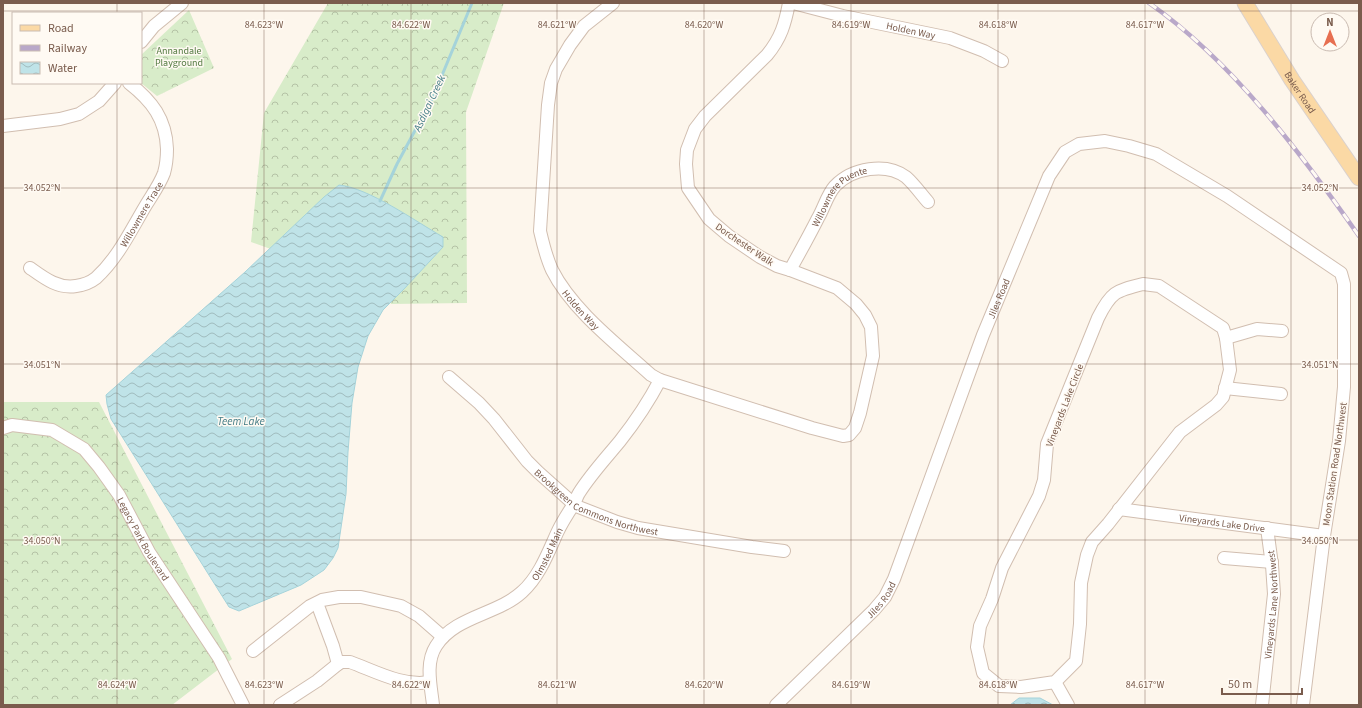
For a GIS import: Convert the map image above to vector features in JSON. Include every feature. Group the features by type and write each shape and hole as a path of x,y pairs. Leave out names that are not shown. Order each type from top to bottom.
{"main road":[{"name":"Baker Road","path":"1245,3 1292,80 1359,178"}],"street":[{"path":"142,41 154,26 182,3"},
{"name":"Holden Way","path":"612,3 584,26 559,63 551,83 548,105 540,231 552,270 567,294 588,317 651,375 660,380 812,428 843,436 850,435 856,428 863,401"},
{"name":"Dorchester Walk","path":"789,3 785,24 775,46 705,116 695,129 687,150 686,164 688,188 709,219 729,236 760,257 777,266 837,288 856,304 865,315 871,327 873,356 863,401"},
{"name":"Holden Way","path":"793,3 843,16 950,38 984,51 1002,61"},
{"path":"3,126 60,119 79,114 99,101 114,84"},
{"name":"Willowmere Trace","path":"30,268 43,278 63,286 77,286 95,279 111,262 164,174 167,148 165,130 152,104 130,84"},
{"name":"Jiles Road","path":"776,705 869,615 885,597 894,579 983,335 1049,176 1065,152 1079,144 1105,141 1156,154 1227,196 1339,271"},
{"name":"Willowmere Puente","path":"790,270 835,186 842,180 861,171 870,169 881,169 899,173 911,182 928,202"},
{"name":"Moon Station Road Northwest","path":"1303,705 1344,387 1344,284 1339,271"},
{"name":"Vineyards Lake Circle","path":"1143,284 1159,286 1223,328 1226,338 1230,370 1223,397 1216,405 1180,432 1108,524 1092,542 1087,555 1081,583 1080,624 1076,660 1055,682 1021,687 999,686 983,673 977,647 980,626 992,599 1002,568 1039,496 1044,480 1047,444 1098,318 1106,302 1120,289 1143,284"},
{"path":"1226,338 1257,329 1282,331"},
{"name":"Brookgreen Commons Northwest","path":"449,378 479,403 498,424 527,461 573,504 617,522 638,528 752,548 784,551"},
{"name":"Olmsted Main","path":"433,705 429,671 432,653 443,637 461,624 505,603 522,592 532,581 545,560 566,515 578,495 589,478 621,440 640,413 660,380"},
{"path":"1226,388 1281,394"},
{"name":"Legacy Park Boulevard","path":"3,428 12,425 52,430 84,448 119,495 149,552 219,658 243,705"},
{"name":"Vineyards Lake Drive","path":"1119,509 1324,536"},
{"name":"Vineyards Lane Northwest","path":"1262,705 1274,594 1272,562 1267,528"},
{"path":"1224,558 1272,562"},
{"path":"253,651 310,606 328,599 349,596 401,606 419,616 443,637"},
{"path":"317,603 338,664"},
{"path":"280,705 317,681 342,662 350,662 397,679 420,684 430,682"},
{"path":"1055,682 1068,705"}],"green space":[{"path":"328,3 504,3 466,112 467,303 391,304 362,227 307,262 251,242 264,113"},
{"name":"Annandale Playground","path":"189,10 214,68 157,96 142,84 142,54"},
{"path":"3,402 99,402 232,659 172,705 3,705"}],"water":[{"name":"Teem Lake","path":"339,185 351,187 364,192 406,214 443,237 443,247 383,310 368,336 358,367 352,403 346,494 338,548 333,558 324,570 301,585 239,611 229,607 111,419 106,395 245,272 324,197"},
{"path":"1019,698 1040,698 1053,705 1010,705"}],"waterway":[{"name":"Asdigai Creek","path":"380,201 397,164 433,97 472,3"}],"railway":[{"path":"1149,3 1209,52 1237,80 1289,141 1359,236"}]}
